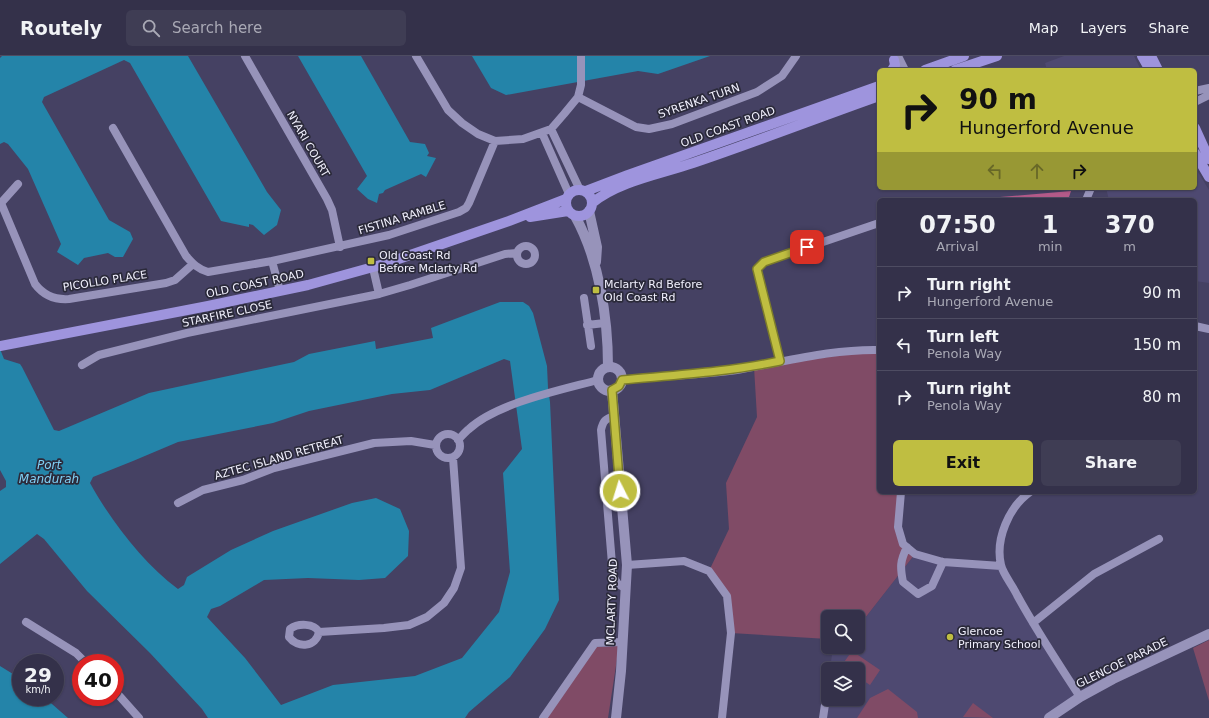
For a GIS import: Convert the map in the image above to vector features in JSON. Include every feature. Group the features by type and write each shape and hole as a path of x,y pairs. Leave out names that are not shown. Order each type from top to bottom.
{"main road":[{"path":"931,68 964,56"},
{"path":"961,68 997,56"},
{"path":"1142,56 1149,68"},
{"path":"1151,56 1157,68"},
{"path":"856,94 877,82"},
{"name":"OLD COAST ROAD","path":"5,345 280,291 373,268 509,221 567,196 575,190 583,190 628,175 877,87"},
{"name":"OLD COAST ROAD","path":"509,221 572,213 583,215 600,196 630,183 693,163 877,97"},
{"path":"1197,132 1209,159"},
{"path":"1197,156 1209,177"},
{"path":"583,190 591,197 591,207"},
{"path":"567,196 566,206 572,213"}],"street":[{"name":"NYARI COURT","path":"245,56 327,199 332,210 340,247"},
{"path":"416,56 448,110 462,124 478,134 495,141 523,139 550,129 578,97 581,84 581,56"},
{"name":"SYRENKA TURN","path":"578,97 636,127 649,129 672,124 757,92 782,76 796,56"},
{"path":"1197,91 1209,88"},
{"path":"1197,101 1209,95"},
{"path":"113,128 186,256 193,264"},
{"path":"550,129 583,190"},
{"path":"542,133 567,196"},
{"name":"FISTINA RAMBLE","path":"193,264 199,269 208,272 272,261 389,236 459,212 466,208 469,203 495,141"},
{"name":"PICOLLO PLACE","path":"18,184 0,203 35,284 41,291 52,298 61,300 69,299 166,283 174,280 193,264"},
{"path":"591,207 597,247 596,265 608,347 608,367"},
{"path":"572,213 596,265"},
{"path":"780,361 757,269 764,262 877,224"},
{"name":"STARFIRE CLOSE","path":"82,365 99,355 179,335 379,294 410,286 505,254 517,253"},
{"path":"272,261 280,291"},
{"path":"373,268 379,294"},
{"path":"584,298 591,346"},
{"path":"587,324 605,323"},
{"path":"1197,326 1209,329"},
{"path":"622,380 723,371 847,350 877,350"},
{"path":"608,367 618,370 622,376 619,386 612,390 601,387 598,380 601,370 608,367"},
{"path":"458,440 469,428 486,416 515,404 598,380"},
{"name":"MCLARTY ROAD","path":"612,390 626,565 621,670 616,718"},
{"path":"614,416 606,418 603,421 601,430 613,576 618,584 625,588"},
{"path":"447,434 453,435 458,440 460,448 458,454 453,458 447,459 440,456 436,452 435,445 438,438 447,434"},
{"name":"AZTEC ISLAND RETREAT","path":"178,503 203,490 243,480 274,468 374,443 411,441 435,445"},
{"path":"319,632 409,625 427,616 444,603 454,588 461,568 453,458"},
{"path":"902,494 898,527 903,544 915,554 943,562 1001,566"},
{"path":"1028,494 1021,500 1006,522 1000,545 1001,566 1033,624 1080,697"},
{"path":"1033,624 1094,574 1159,540"},
{"path":"907,547 902,556 900,567 903,582 918,594 932,586 943,562"},
{"path":"626,565 684,561 709,571 727,596 731,633 722,718"},
{"path":"26,622 77,654"},
{"name":"GLENCOE PARADE","path":"1049,718 1080,697 1113,679 1209,634"},
{"path":"543,718 595,643 622,642"},
{"path":"124,702 136,717"},
{"path":"823,718 825,706"}],"shaded area":[{"path":"1064,56 1134,56 1140,68 1046,68 1045,63"},
{"path":"1197,170 1209,190 1209,283 1197,281 1197,198 1108,198 1106,190 1197,190"},
{"path":"1071,191 1069,198 988,198"},
{"path":"877,350 877,494 901,494 898,527 903,544 915,554 865,618 865,610 821,610 821,639 731,633 727,596 709,571 729,529 726,483 757,417 754,367"},
{"name":"Glencoe Primary School","path":"915,554 943,562 1001,566 1080,697 1049,718 823,718 826,706 865,706 865,662 831,662 832,654 865,654 865,618"},
{"path":"1209,640 1209,701 1193,648"},
{"path":"619,646 608,718 547,718 596,647"},
{"path":"850,654 856,654 880,670 870,685 865,682 865,662 844,662"},
{"path":"888,689 917,712 918,718 857,718 870,698"},
{"path":"973,703 993,718 963,717"}],"water":[{"path":"2,56 188,56 267,192 281,210 277,225 264,235 253,225 249,224 249,227 221,221 130,63 124,60 44,97 42,102 109,220 130,232 133,239 123,257 115,257 108,253 84,258 78,265 57,252 61,244 28,169 8,144 4,142 0,144 0,58"},
{"path":"298,56 361,56 410,142 425,144 429,153 427,156 436,158 426,177 421,174 385,190 383,193 379,194 377,203 368,199 357,189 367,176"},
{"path":"472,56 710,56 658,74 638,71 506,95 491,88"},
{"name":"Port Mandurah","path":"500,302 523,302 529,306 533,313 547,366 559,600 545,629 510,677 469,712 465,718 208,718 202,709 150,653 87,591 44,539 37,534 0,564 0,491 6,487 6,481 0,470 0,349 4,359 20,364 54,430 59,431 149,393 294,362 309,354 375,341 376,349 433,338 431,328","holes":["504,359 510,361 522,449 503,473 510,572 499,612 462,658 415,676 333,685 281,705 245,658 207,617 211,609 220,606 264,580 308,578 359,580 385,578 408,556 409,531 400,509 376,498 352,503 273,531 231,550 187,577 184,585 178,589 165,579 140,554 108,512 90,483 93,477 178,442 273,423 309,411 392,394 430,390"]},
{"path":"0,666 12,673 12,706 54,706 68,718 0,718"}],"place":[{"name":"Old Coast Rd Before Mclarty Rd","path":"371,261"},
{"name":"Mclarty Rd Before Old Coast Rd","path":"596,290"},
{"name":"Glencoe Primary School","path":"950,637"}],"route":[{"path":"620,491 612,390 616,389 622,380 737,370 780,361 757,269 764,262 807,247"}]}
